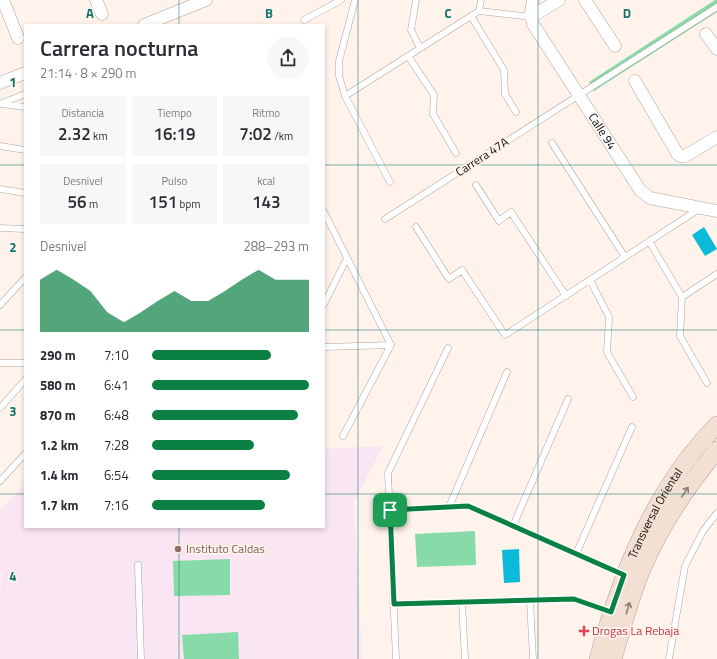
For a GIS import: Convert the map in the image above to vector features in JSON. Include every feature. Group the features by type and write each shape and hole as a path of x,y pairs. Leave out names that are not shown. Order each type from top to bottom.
{"main road":[{"name":"Transversal Oriental","path":"598,659 611,612 635,547 669,487 688,459 717,425"},
{"name":"Transversal Oriental","path":"613,659 632,594 653,545 690,484 717,450"}],"street":[{"path":"3,0 18,38"},
{"path":"96,0 102,14"},
{"path":"146,24 206,0"},
{"path":"531,17 533,0"},
{"path":"531,17 559,0"},
{"path":"585,0 615,46"},
{"name":"Calle 94","path":"531,17 579,95 645,195 650,198 717,211"},
{"path":"706,34 717,49"},
{"path":"0,82 24,72"},
{"path":"635,81 676,153 680,156 686,156 717,137"}],"lane":[{"path":"304,20 341,0"},
{"path":"355,0 339,61 339,76 346,96 390,182"},
{"path":"416,0 410,30 420,48"},
{"path":"479,11 481,0"},
{"name":"Carrera 47A","path":"385,219 717,7"},
{"path":"346,96 479,11 531,17"},
{"path":"471,16 504,70 505,94 516,112"},
{"path":"408,56 434,95 433,114 456,153"},
{"path":"0,104 24,94"},
{"path":"0,104 24,107"},
{"path":"552,143 625,257"},
{"path":"0,146 24,150"},
{"path":"476,185 499,221 511,212 566,296"},
{"path":"0,189 24,193"},
{"path":"416,227 449,278 462,270 505,335 700,208"},
{"path":"325,214 392,345"},
{"path":"0,228 24,229"},
{"path":"649,241 682,297 680,336 707,383"},
{"path":"325,302 347,258"},
{"path":"682,297 717,274"},
{"path":"0,305 24,279"},
{"path":"590,280 609,317 607,352 633,397"},
{"path":"325,347 392,345"},
{"path":"344,436 392,345"},
{"path":"396,659 388,473 448,348"},
{"path":"0,363 24,363"},
{"path":"449,507 507,372"},
{"path":"0,408 24,381"},
{"path":"513,526 568,399"},
{"path":"576,554 632,427"},
{"path":"0,481 24,455"},
{"path":"390,510 468,506 624,575"},
{"path":"669,659 685,566 703,531 717,513"},
{"path":"138,564 141,659"},
{"path":"394,604 574,599 611,612"},
{"path":"530,600 533,659"},
{"path":"462,602 465,659"}],"shaded area":[{"name":"Instituto Caldas","path":"383,446 354,502 362,659 0,659 0,593 2,576 0,570 0,511 24,485 24,528 325,528 325,449"}],"green space":[{"path":"717,0 717,12 594,91 589,82"},
{"path":"475,531 476,565 417,567 415,534"},
{"path":"230,559 230,595 174,596 173,561"},
{"path":"238,632 239,659 184,659 182,635"}],"water":[{"path":"704,227 717,249 705,256 692,235"},
{"path":"519,549 520,582 504,583 502,550"}],"place":[{"name":"Instituto Caldas","path":"178,549"},
{"name":"Drogas La Rebaja","path":"584,631"}],"route":[{"path":"468,506 616,571 624,575 611,612 574,599 394,604 390,510 468,506"}]}
